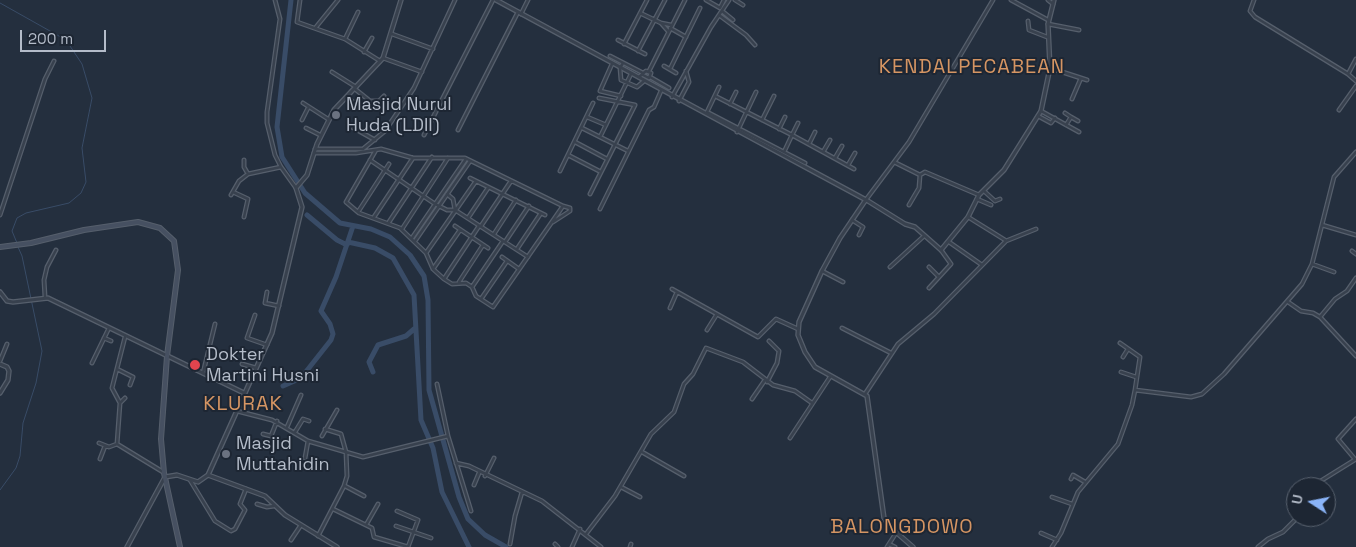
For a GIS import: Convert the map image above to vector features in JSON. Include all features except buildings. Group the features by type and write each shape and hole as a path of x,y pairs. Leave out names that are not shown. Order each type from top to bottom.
{"main road":[{"path":"0,247 31,243 84,230 133,222 156,226 167,232 175,246 178,263 167,356 161,439 165,475 180,547"}],"street":[{"path":"99,443 105,446 114,446 165,475 177,475 190,480 200,481 208,475 267,345 279,306 302,206 297,187 281,167 271,144 267,112 280,19 276,0"},
{"path":"300,0 296,21 345,39 364,52 382,60 422,72"},
{"path":"316,27 338,0"},
{"path":"297,187 304,178 328,119 382,60 402,0"},
{"path":"367,150 390,125 422,72 455,0"},
{"path":"424,135 495,0 679,101 706,113 905,224 915,227 940,250 951,264 928,288"},
{"path":"458,130 528,0"},
{"path":"624,44 647,0"},
{"path":"638,51 665,0"},
{"path":"622,63 620,78 637,87 646,82 649,78 649,71 685,0"},
{"path":"706,0 720,8 724,0"},
{"path":"672,97 729,0"},
{"path":"735,0 743,5"},
{"path":"913,547 895,536 884,518 869,401 865,394 829,378 816,367 805,352 796,328 822,271 852,220 909,142 993,0"},
{"path":"1011,0 1048,22 1079,30"},
{"path":"1018,4 1020,0"},
{"path":"940,250 949,242 968,217 978,197 1004,170 1041,111 1050,68 1047,36 1048,22 1054,2 1048,0"},
{"path":"1254,0 1250,11 1253,15 1348,74 1356,81"},
{"path":"670,69 700,8"},
{"path":"722,11 733,20"},
{"path":"345,39 358,12"},
{"path":"640,13 686,37"},
{"path":"719,15 746,34 755,45"},
{"path":"1028,21 1029,30 1047,36"},
{"path":"661,23 670,28"},
{"path":"392,34 432,49"},
{"path":"364,52 372,38"},
{"path":"618,40 644,54"},
{"path":"610,56 669,88"},
{"path":"1348,74 1356,60"},
{"path":"0,216 44,78 54,61"},
{"path":"590,194 635,105 600,91 612,64"},
{"path":"664,66 676,73"},
{"path":"1050,68 1087,80"},
{"path":"638,78 649,71"},
{"path":"679,101 689,81 686,71"},
{"path":"332,72 356,88 370,101 379,101 384,96"},
{"path":"600,137 631,74"},
{"path":"1072,99 1081,78"},
{"path":"1339,110 1356,86"},
{"path":"706,113 719,87"},
{"path":"600,209 628,151 662,91"},
{"path":"730,104 736,92"},
{"path":"737,130 756,92"},
{"path":"715,96 854,169"},
{"path":"762,120 774,96"},
{"path":"347,97 357,104"},
{"path":"599,98 620,99"},
{"path":"560,171 593,103"},
{"path":"302,104 328,119"},
{"path":"302,120 308,108"},
{"path":"1041,111 1079,132"},
{"path":"1065,113 1078,121"},
{"path":"1038,116 1051,123 1055,118"},
{"path":"587,117 606,126"},
{"path":"779,129 785,117"},
{"path":"1066,125 1071,118"},
{"path":"784,152 798,124"},
{"path":"350,126 375,140"},
{"path":"306,128 320,135"},
{"path":"582,128 628,151"},
{"path":"737,130 805,163"},
{"path":"809,144 815,132"},
{"path":"823,152 830,140"},
{"path":"575,142 607,158"},
{"path":"835,158 842,146"},
{"path":"314,151 383,149 413,158 466,159 570,208 570,211 552,223"},
{"path":"376,150 346,200 358,212 402,229 426,253 433,269 444,279 452,284 465,282 472,287 475,295 493,306 563,206"},
{"path":"1135,390 1191,397 1202,394 1224,374 1302,284 1312,264 1334,176 1356,152"},
{"path":"848,165 855,153"},
{"path":"568,155 601,172"},
{"path":"388,222 432,157"},
{"path":"374,217 413,158"},
{"path":"402,229 448,158"},
{"path":"415,241 466,159"},
{"path":"244,160 244,167 249,173"},
{"path":"370,160 437,205 447,210 456,210 528,257"},
{"path":"445,193 470,161"},
{"path":"894,162 920,175 927,172 991,205"},
{"path":"358,212 389,164"},
{"path":"244,218 248,199 232,194 239,181 249,173 281,167"},
{"path":"909,205 919,188 920,175"},
{"path":"470,178 545,215"},
{"path":"426,253 476,181"},
{"path":"444,279 511,181"},
{"path":"468,218 488,188"},
{"path":"984,190 995,201 1000,199"},
{"path":"445,193 453,199 456,210"},
{"path":"494,234 516,200"},
{"path":"412,238 437,205"},
{"path":"472,287 529,206"},
{"path":"517,249 541,213"},
{"path":"968,217 1006,241"},
{"path":"852,220 863,227 859,235"},
{"path":"1322,225 1356,235"},
{"path":"455,226 488,248"},
{"path":"865,394 899,343 934,314 1006,241 1036,229"},
{"path":"433,269 460,230"},
{"path":"890,267 925,236"},
{"path":"949,242 982,265"},
{"path":"458,283 483,245"},
{"path":"42,298 47,268 56,250"},
{"path":"1352,251 1356,254"},
{"path":"502,257 519,269"},
{"path":"481,299 506,261"},
{"path":"1312,264 1334,272"},
{"path":"929,267 938,276"},
{"path":"822,271 843,282"},
{"path":"1320,317 1335,299 1347,292 1356,278"},
{"path":"672,289 758,337 775,319 796,328"},
{"path":"0,292 9,302 42,298 244,393"},
{"path":"267,292 265,303 279,306"},
{"path":"670,308 677,292"},
{"path":"1288,302 1307,313 1320,317 1356,356"},
{"path":"707,330 716,314"},
{"path":"255,315 247,339 267,345"},
{"path":"203,373 215,324"},
{"path":"92,363 109,328"},
{"path":"842,328 891,353"},
{"path":"114,446 120,403 112,388 124,336"},
{"path":"104,338 111,341"},
{"path":"752,400 777,363 779,351 769,341"},
{"path":"1052,547 1084,482 1118,444 1132,405 1140,357 1120,343"},
{"path":"0,393 8,380 9,371 7,366 0,362 7,344"},
{"path":"586,534 620,488 651,434 674,412 684,384 693,374 706,348 743,362 766,381 795,391 812,403"},
{"path":"1123,357 1128,349"},
{"path":"242,364 256,368"},
{"path":"117,369 133,377 130,385"},
{"path":"1121,372 1136,377"},
{"path":"790,438 829,378"},
{"path":"436,384 447,436 471,511"},
{"path":"287,427 301,395"},
{"path":"120,403 125,398"},
{"path":"322,436 337,410"},
{"path":"236,411 277,421 308,441 365,457 447,436"},
{"path":"295,432 303,419 309,421"},
{"path":"1326,477 1355,457 1338,439 1356,419"},
{"path":"263,434 271,436 277,421"},
{"path":"318,536 333,509 347,476 346,452 341,434 326,429"},
{"path":"305,458 308,441"},
{"path":"100,459 105,446"},
{"path":"642,452 684,476"},
{"path":"485,476 494,458"},
{"path":"456,463 469,466 485,476 542,501 602,547"},
{"path":"474,485 479,473"},
{"path":"127,547 165,475"},
{"path":"208,475 266,496 274,506 336,547"},
{"path":"1071,479 1073,475 1084,482"},
{"path":"190,480 215,521 232,530 235,529 245,510 240,504 246,489"},
{"path":"344,486 364,496"},
{"path":"620,488 640,498"},
{"path":"510,544 522,492"},
{"path":"1052,497 1072,504"},
{"path":"257,504 266,507 274,506"},
{"path":"366,525 378,504"},
{"path":"333,509 373,528 374,537 408,547 418,519 397,511"},
{"path":"291,540 301,525"},
{"path":"396,526 431,538"},
{"path":"1258,547 1268,538 1284,532 1289,527"},
{"path":"572,547 580,529"},
{"path":"1041,533 1057,540"},
{"path":"895,536 888,546 896,547"},
{"path":"555,544 558,547"}],"waterway":[{"path":"291,0 277,127 282,157 305,193 340,223 371,229 390,237 410,255 424,276 428,300 429,390 459,497 468,519 485,535 506,547"},
{"path":"0,3 66,40 82,64 92,98 82,148 86,182 81,193 69,203 26,213 17,218 12,231 17,243"},
{"path":"307,215 337,240 347,245"},
{"path":"283,386 301,378 331,340 333,334 330,324 321,311 336,277 353,226"},
{"path":"348,242 375,248 393,258 414,295 421,420 433,448 442,492 469,547"},
{"path":"0,490 16,468 20,456 23,423 36,383 42,351 22,256 18,247"},
{"path":"373,372 369,362 378,345 406,336 414,329"}],"place":[{"name":"Masjid Nurul Huda (LDII)","path":"336,115"},
{"name":"Dokter Martini Husni","path":"195,365"},
{"name":"Masjid Muttahidin","path":"226,454"}],"district":[{"name":"KENDALPECABEAN","path":"972,68"},
{"name":"KLURAK","path":"243,405"},
{"name":"BALONGDOWO","path":"902,528"}]}
